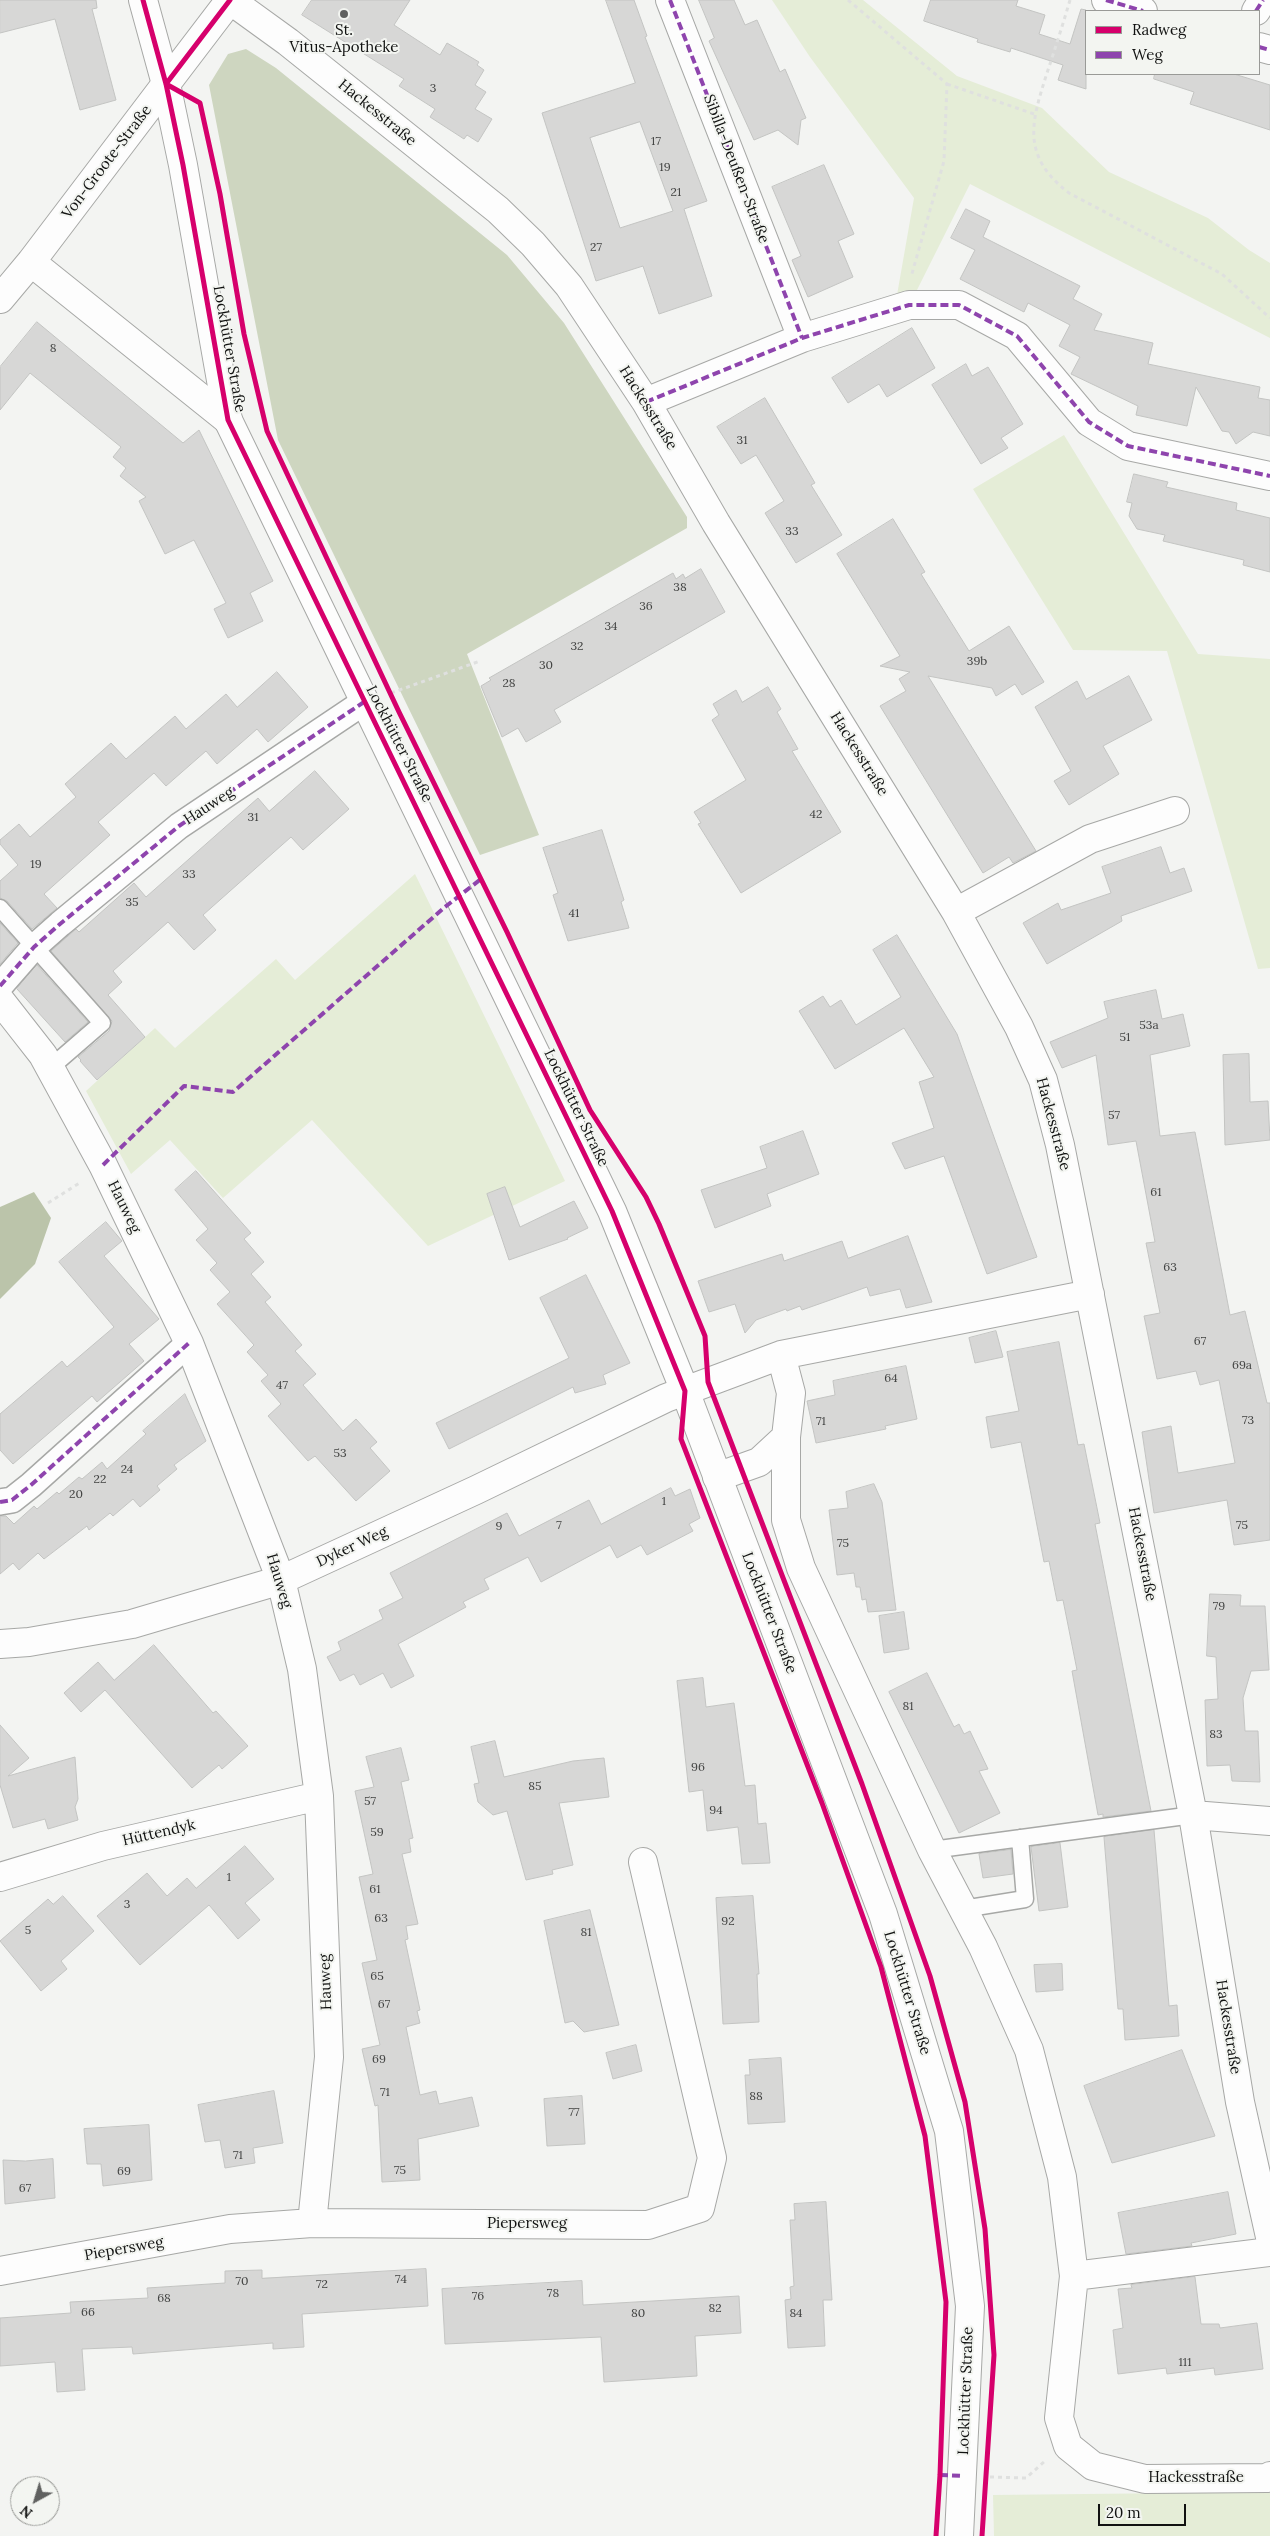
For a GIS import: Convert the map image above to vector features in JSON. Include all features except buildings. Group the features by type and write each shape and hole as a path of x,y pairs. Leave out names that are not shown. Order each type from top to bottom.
{"street":[{"name":"Lockhütter Straße","path":"144,0 166,84 228,420 612,1211 685,1391 883,1914 949,2131 970,2306 975,2476 959,2536"},
{"name":"Von-Groote-Straße","path":"0,299 31,262 230,0"},
{"name":"Hackesstraße","path":"230,0 288,42 512,224 569,286 646,402 716,523 956,912 1019,1027 1043,1080 1060,1145 1194,1815 1240,2102 1270,2237"},
{"name":"Sibilla-Deußen-Straße","path":"670,0 802,338"},
{"path":"1106,0 1140,10"},
{"name":"Lockhütter Straße","path":"31,262 228,420"},
{"path":"646,402 802,338 909,305 959,305 1017,336 1089,422 1128,446 1270,476"},
{"name":"Hauweg","path":"0,986 34,948 179,826 364,702"},
{"path":"956,912 1090,839 1175,811"},
{"name":"Hauweg","path":"0,1000 50,1068 103,1165 189,1343 281,1580 302,1668 319,1796 329,2057 312,2223"},
{"path":"685,1391 782,1355 1090,1294"},
{"path":"0,1502 12,1500 31,1485 189,1343"},
{"path":"782,1355 791,1393 786,1437 786,1520 801,1568 932,1850 983,1947 1029,2050 1062,2177 1074,2276 1059,2418 1068,2446"},
{"name":"Dyker Weg","path":"0,1644 29,1642 132,1624 281,1580 685,1391"},
{"path":"717,1477 759,1462 786,1437"},
{"name":"Hüttendyk","path":"0,1877 103,1846 319,1796"},
{"path":"1194,1815 1270,1821"},
{"name":"Piepersweg","path":"0,2271 230,2229 312,2223 648,2225 700,2208 712,2158 643,1862"},
{"path":"1074,2276 1270,2252"},
{"name":"Hackesstraße","path":"1068,2446 1092,2466 1145,2479 1267,2478 1270,2476"}],"lane":[{"path":"0,908 102,1023 50,1068"},
{"path":"932,1850 1194,1815"},
{"path":"963,1909 1025,1899 1020,1838"}],"path":[{"path":"848,0 947,84 1034,114"},
{"path":"1070,0 1034,114 1033,139 1041,161 1058,184 1069,193 1222,274 1270,318"},
{"path":"909,305 908,294 912,271 944,161 947,84"},
{"path":"364,702 480,661"},
{"path":"48,1203 89,1177 103,1165"},
{"path":"975,2476 1026,2478 1050,2456 1068,2446"}],"shaded area":[{"path":"772,0 863,0 957,76 1042,108 1109,172 1208,218 1249,250 1270,263 1270,338 970,184 917,290 897,295 914,198 810,57"},
{"path":"246,49 276,68 507,255 564,323 687,517 687,528 467,654 539,835 480,855 278,440 209,85 228,54"},
{"path":"1064,435 1198,654 1270,659 1270,968 1258,969 1167,651 1073,650 973,489"},
{"path":"415,874 565,1181 428,1246 312,1120 223,1198 170,1140 131,1174 86,1091 155,1028 175,1048 276,959 295,980"},
{"path":"34,1192 51,1218 35,1264 0,1299 0,1207"},
{"path":"1270,2492 1270,2536 994,2536 993,2495"}],"marked path":[{"path":"670,0 802,338"},
{"path":"1106,0 1140,10"},
{"path":"1257,10 1263,0"},
{"path":"1260,47 1270,50"},
{"path":"646,402 802,338 909,305 959,305 1017,336 1089,422 1128,446 1270,476"},
{"path":"0,986 34,947 179,826 364,702"},
{"path":"103,1165 184,1086 233,1092 445,907 481,879"},
{"path":"0,1502 12,1500 31,1485 189,1343"},
{"path":"940,2475 963,2476"}],"cycle path":[{"path":"143,0 166,84 183,165 228,420 612,1211 685,1391 681,1439 822,1803 881,1967 925,2136 946,2302 936,2536"},
{"path":"166,84 230,0"},
{"path":"166,84 200,103 220,194 244,334 267,431 399,712 507,932 590,1110 646,1197 659,1224 705,1336 708,1382 862,1784 930,1976 965,2102 985,2229 994,2355 982,2536"}],"place":[{"name":"St. Vitus-Apotheke","path":"344,14"}]}
